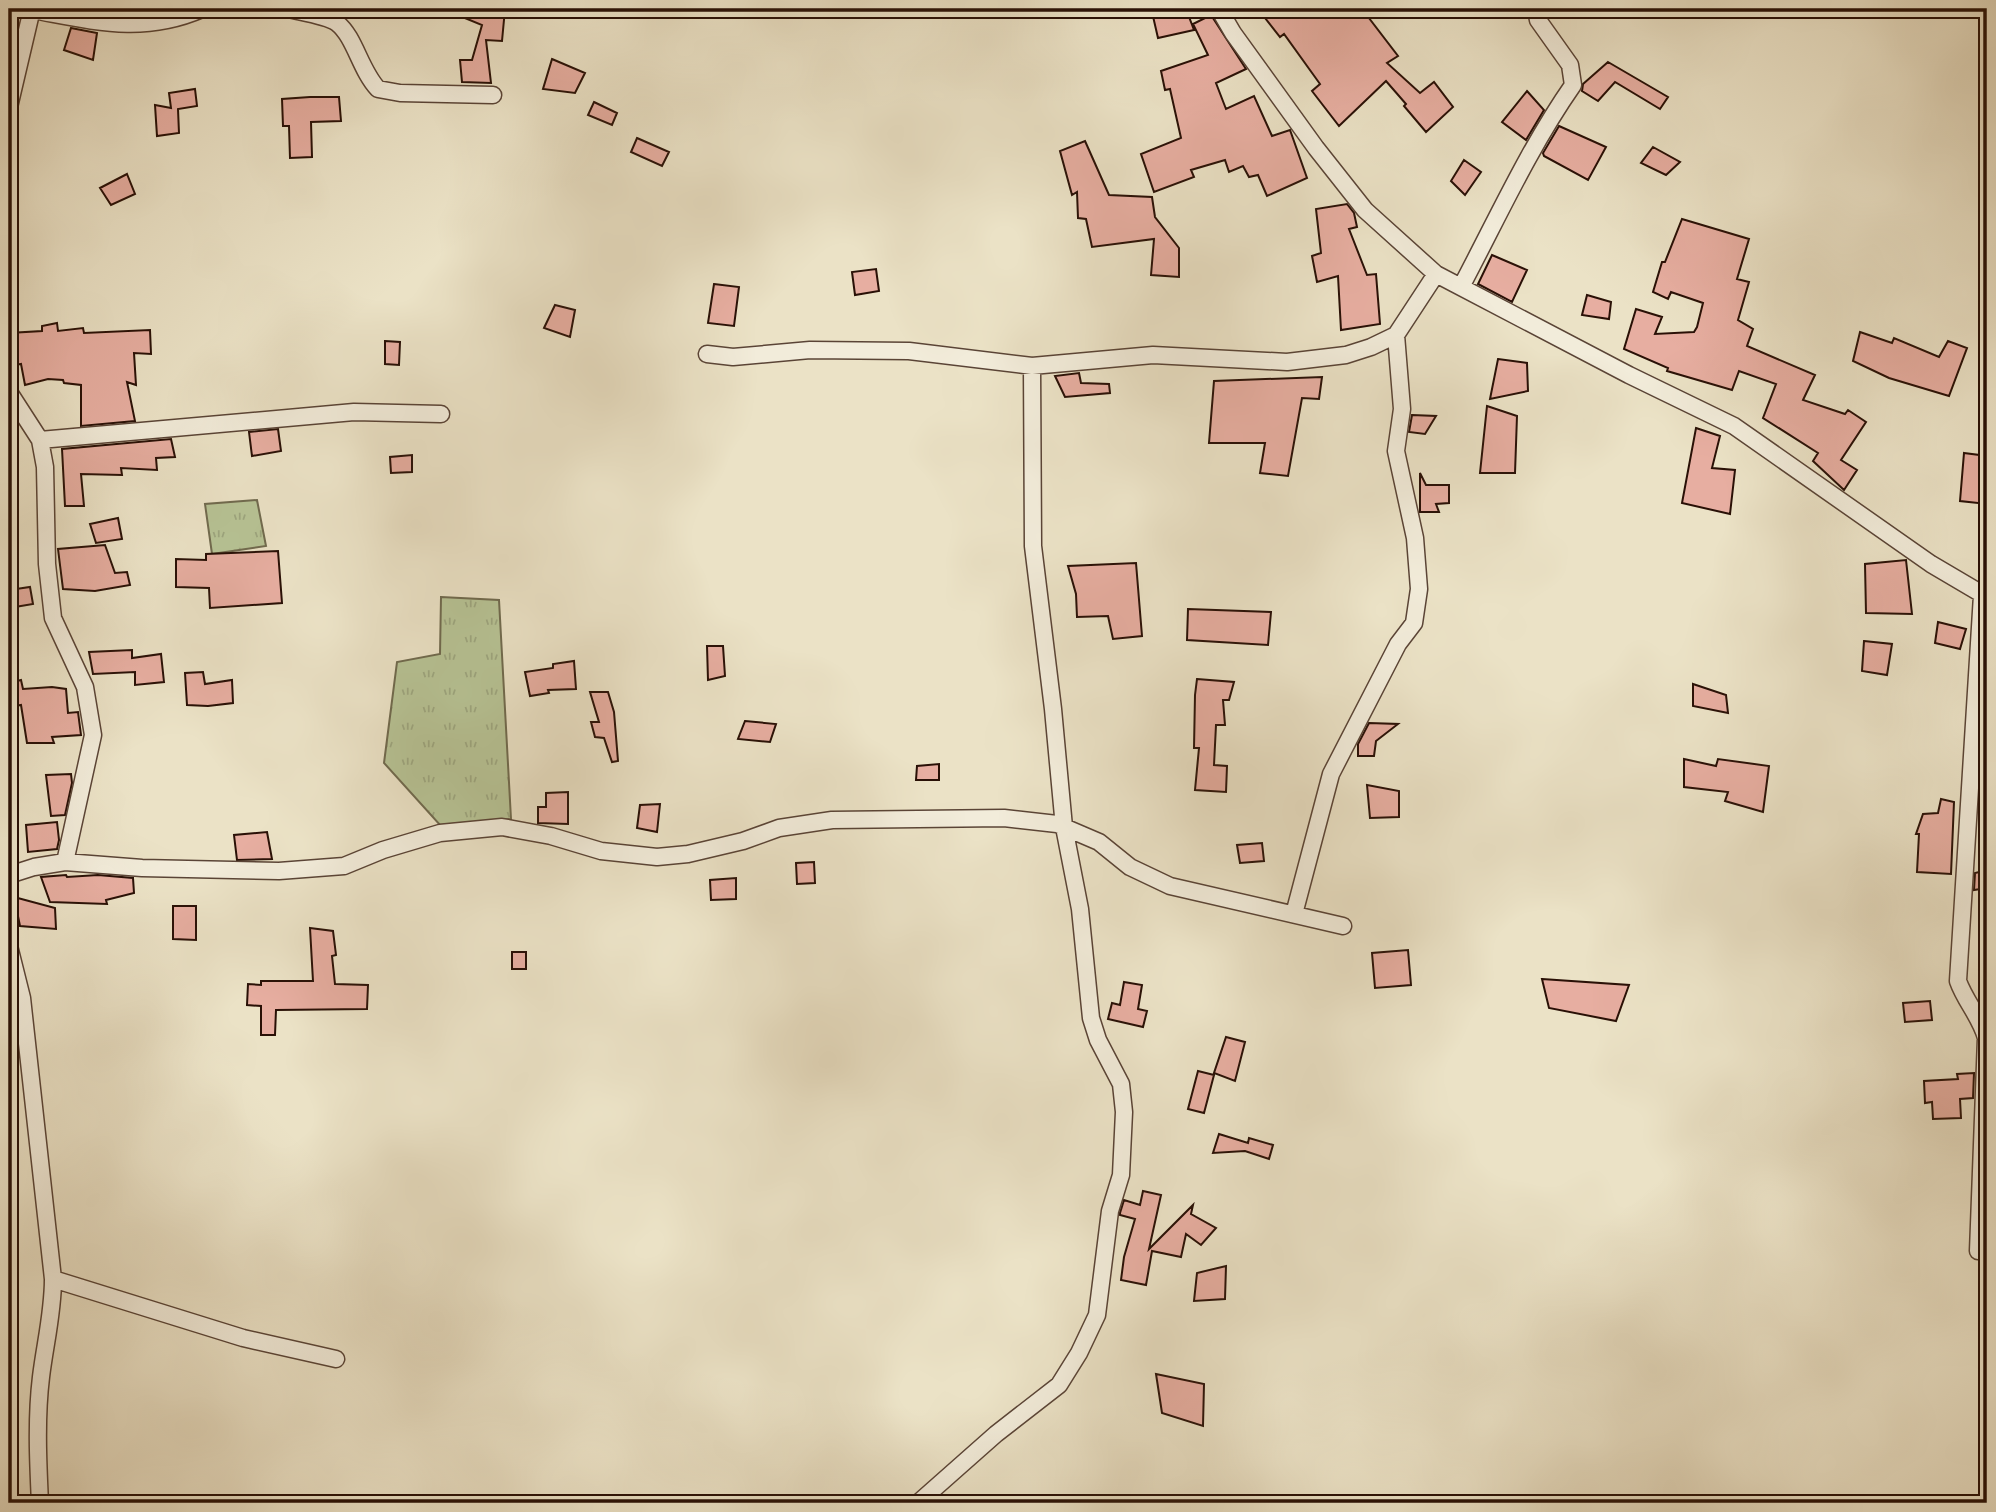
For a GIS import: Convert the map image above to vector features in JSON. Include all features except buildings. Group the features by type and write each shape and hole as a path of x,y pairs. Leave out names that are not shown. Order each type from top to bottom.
{"street":[{"path":"9,107 32,10 124,25 160,21 202,9"},
{"path":"289,9 336,21 351,42 363,69 378,89 400,93 493,94"},
{"path":"1219,9 1233,33 1316,148 1365,210 1436,274 1629,376 1734,426 1931,564 1984,596 1958,981 1986,1038 1978,1251"},
{"path":"1461,287 1558,106 1573,85 1570,65 1538,20 1536,9"},
{"path":"707,354 733,357 810,350 909,351 1032,366 1153,355 1287,362 1346,355 1371,348 1396,335 1436,274"},
{"path":"1294,914 1331,774 1398,645 1414,623 1419,589 1415,538 1396,451 1402,409 1396,335"},
{"path":"918,1503 996,1434 1059,1385 1079,1353 1097,1315 1111,1211 1121,1175 1124,1111 1121,1084 1098,1040 1091,1018 1080,909 1064,827 1053,709 1032,546 1032,366"},
{"path":"9,392 40,440 46,467 47,564 53,618 85,687 93,735 65,862"},
{"path":"40,440 354,412 441,414"},
{"path":"9,875 34,867 65,862 169,869 279,872 320,869 344,866 383,850 440,833 502,827 551,836 601,850 657,857 688,854 743,841 779,828 832,820 1004,818 1058,824 1099,842 1130,867 1170,886 1343,926"},
{"path":"9,946 22,999 53,1279 53,1309 41,1378 38,1458 40,1503"},
{"path":"53,1279 243,1338 336,1359"}],"green space":[{"path":"257,500 266,546 212,554 205,504"},
{"path":"441,597 499,600 511,819 440,825 384,763 397,662 440,654"}]}
